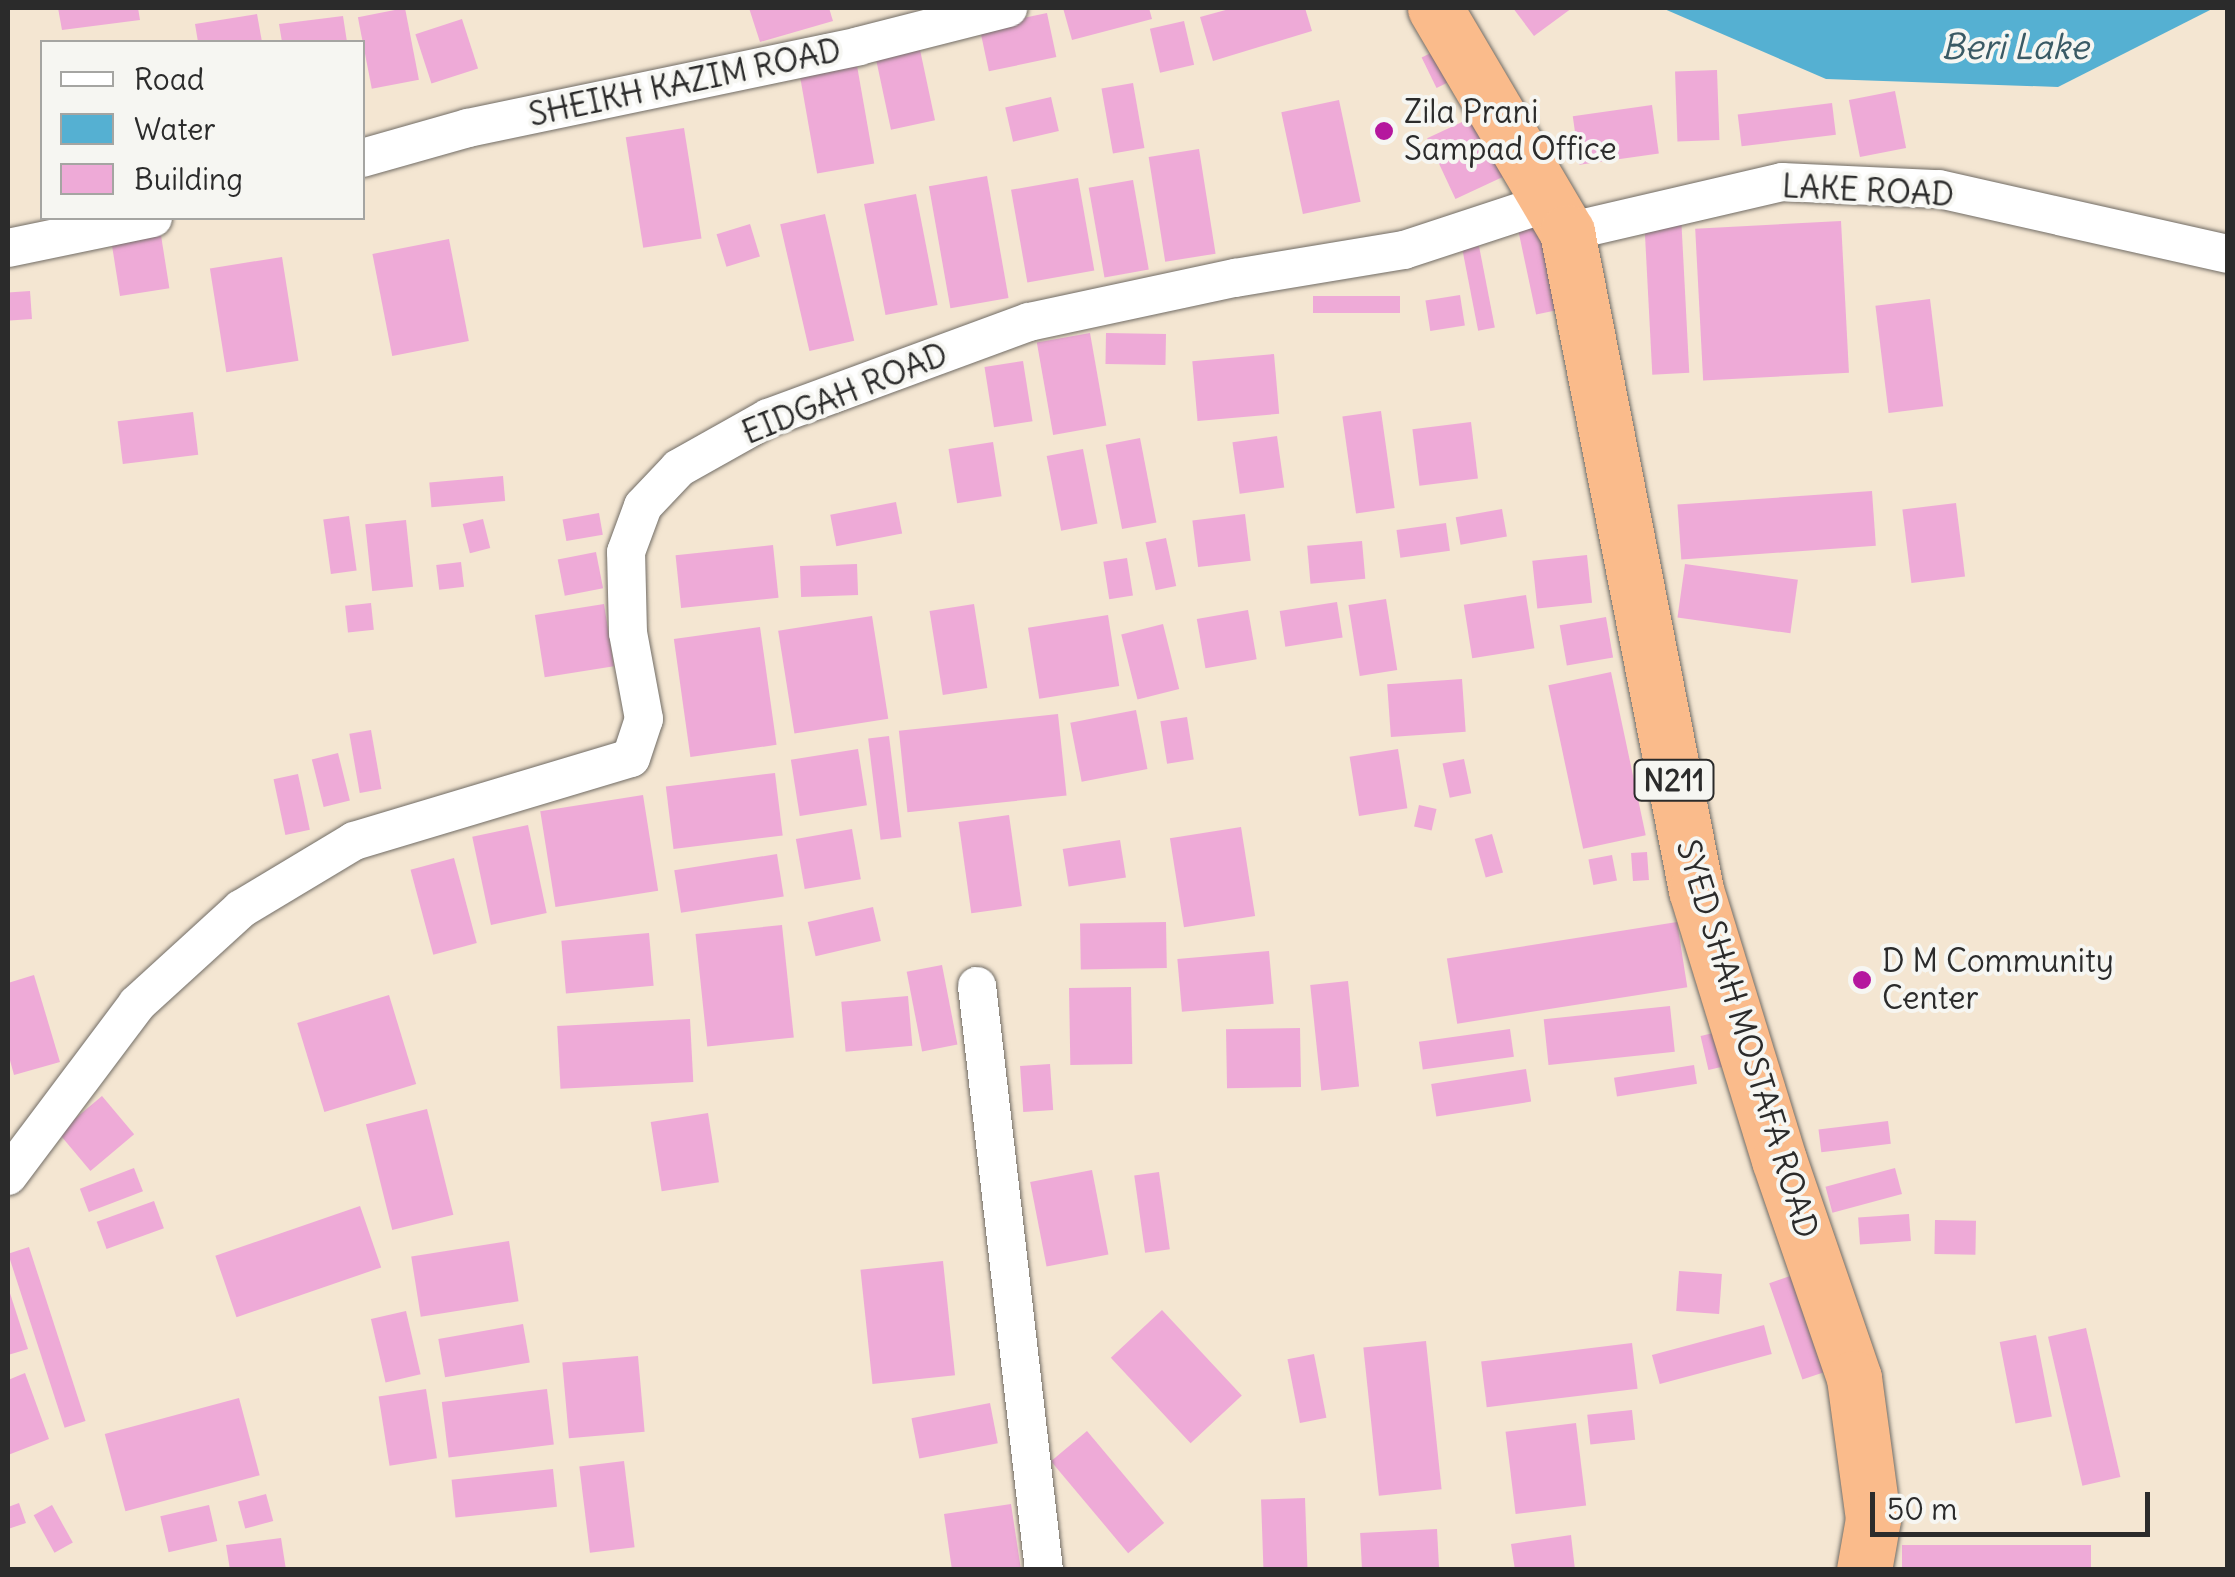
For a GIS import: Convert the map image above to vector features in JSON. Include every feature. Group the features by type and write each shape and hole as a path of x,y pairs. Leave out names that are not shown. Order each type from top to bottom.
{"highway":[{"name":"SYED SHAH MOSTAFA ROAD","path":"1435,8 1557,218 1696,890 1779,1160 1854,1378 1873,1519 1864,1570"}],"street":[{"name":"SHEIKH KAZIM ROAD","path":"365,157 468,128 858,46 1008,8"},
{"name":"LAKE ROAD","path":"1557,218 1782,182 1939,189 2228,254"},
{"name":"EIDGAH ROAD","path":"8,1176 137,1004 241,910 354,840 631,758 644,719 628,633 626,552 644,506 679,468 768,418 1029,322 1234,278 1404,250 1557,218"},
{"path":"8,248 143,220"},
{"path":"977,986 1044,1570"}],"water":[{"name":"Beri Lake","path":"1662,8 2214,8 2058,87 1826,79"}],"building":[{"path":"58,8 138,8 140,20 62,30"},
{"path":"405,8 419,80 372,89 358,17"},
{"path":"749,8 829,8 833,21 760,42"},
{"path":"1063,8 1149,8 1152,19 1072,40"},
{"path":"1233,8 1305,8 1312,31 1213,61 1200,17"},
{"path":"1513,8 1572,8 1534,36"},
{"path":"1047,13 1056,57 989,71 980,27"},
{"path":"257,14 262,40 198,40 195,24"},
{"path":"343,16 347,40 282,40 279,24"},
{"path":"462,19 478,68 431,84 415,34"},
{"path":"1184,21 1194,65 1160,73 1150,29"},
{"path":"919,45 935,120 891,130 875,54"},
{"path":"1445,46 1460,77 1437,88 1422,57"},
{"path":"856,60 874,163 817,173 799,70"},
{"path":"1717,70 1719,140 1677,141 1675,71"},
{"path":"1133,83 1144,148 1113,154 1101,89"},
{"path":"1895,91 1906,148 1860,157 1849,100"},
{"path":"1051,97 1059,131 1013,142 1005,108"},
{"path":"1339,100 1361,202 1303,214 1281,112"},
{"path":"1832,103 1836,135 1742,146 1738,115"},
{"path":"1652,105 1659,154 1580,165 1573,116"},
{"path":"1477,115 1505,176 1455,199 1427,138"},
{"path":"684,128 702,239 643,248 626,137"},
{"path":"1199,149 1216,254 1165,262 1149,157"},
{"path":"987,176 1009,298 950,308 929,186"},
{"path":"1078,178 1094,271 1027,282 1011,190"},
{"path":"1133,180 1149,270 1104,277 1089,188"},
{"path":"916,194 938,305 886,315 864,204"},
{"path":"825,214 854,341 809,351 780,224"},
{"path":"1681,215 1689,373 1652,375 1644,217"},
{"path":"1543,217 1563,309 1536,315 1517,223"},
{"path":"1841,221 1849,373 1703,380 1695,229"},
{"path":"750,224 760,257 726,267 717,234"},
{"path":"160,229 169,288 120,296 111,237"},
{"path":"449,239 469,341 392,356 372,254"},
{"path":"1479,246 1495,327 1478,331 1462,249"},
{"path":"282,257 298,361 226,372 210,268"},
{"path":"30,291 32,319 10,320 8,293"},
{"path":"1460,295 1465,326 1430,331 1425,300"},
{"path":"1313,296 1400,296 1400,313 1313,313"},
{"path":"1930,299 1943,406 1889,413 1875,306"},
{"path":"1090,333 1106,426 1053,435 1037,342"},
{"path":"1106,333 1166,334 1165,365 1105,364"},
{"path":"1274,354 1279,414 1198,421 1192,361"},
{"path":"1023,361 1033,421 994,427 984,367"},
{"path":"1381,411 1395,508 1356,513 1342,416"},
{"path":"193,412 198,455 123,464 118,421"},
{"path":"1471,422 1478,479 1419,486 1412,429"},
{"path":"1277,436 1284,487 1240,494 1232,442"},
{"path":"1140,438 1156,522 1122,529 1106,445"},
{"path":"993,442 1002,496 957,503 949,449"},
{"path":"1083,449 1098,524 1061,531 1047,456"},
{"path":"503,476 505,501 431,507 429,482"},
{"path":"1872,491 1876,546 1681,559 1677,505"},
{"path":"896,502 902,533 836,546 830,515"},
{"path":"1956,503 1965,576 1911,583 1902,510"},
{"path":"1502,509 1507,537 1461,545 1456,517"},
{"path":"599,513 603,535 566,541 563,519"},
{"path":"1245,514 1251,561 1198,567 1192,520"},
{"path":"349,516 357,570 331,574 323,520"},
{"path":"483,519 490,548 470,553 463,524"},
{"path":"406,520 413,587 372,591 365,524"},
{"path":"1446,523 1450,551 1400,558 1396,530"},
{"path":"1166,538 1176,586 1156,590 1145,542"},
{"path":"1362,541 1365,579 1311,584 1307,546"},
{"path":"773,545 779,598 681,608 676,555"},
{"path":"596,552 603,588 565,596 558,559"},
{"path":"1587,555 1592,603 1537,608 1532,561"},
{"path":"1127,558 1133,596 1109,599 1103,562"},
{"path":"461,562 464,587 439,590 436,565"},
{"path":"857,564 858,595 801,597 800,566"},
{"path":"1685,564 1798,580 1790,633 1677,617"},
{"path":"1526,595 1534,648 1472,658 1464,605"},
{"path":"1386,599 1397,670 1360,676 1348,605"},
{"path":"1337,602 1343,638 1285,647 1280,611"},
{"path":"371,603 374,630 348,633 345,606"},
{"path":"604,604 614,666 545,677 535,615"},
{"path":"974,604 987,688 943,695 930,611"},
{"path":"1248,610 1257,659 1205,668 1197,619"},
{"path":"1108,615 1119,686 1039,699 1028,628"},
{"path":"872,616 888,719 794,734 778,631"},
{"path":"1606,617 1613,657 1567,666 1560,625"},
{"path":"1163,624 1179,689 1137,699 1121,634"},
{"path":"760,627 777,745 690,757 674,639"},
{"path":"1611,672 1646,835 1583,849 1548,685"},
{"path":"1462,679 1466,732 1391,737 1387,684"},
{"path":"1136,710 1147,769 1082,782 1070,723"},
{"path":"1058,714 1067,796 907,812 899,731"},
{"path":"1187,717 1194,759 1167,764 1160,721"},
{"path":"371,730 381,789 360,793 349,734"},
{"path":"889,736 901,837 881,840 868,739"},
{"path":"858,749 867,805 800,816 791,760"},
{"path":"1398,749 1407,808 1359,816 1350,757"},
{"path":"338,753 350,801 324,807 312,760"},
{"path":"1464,759 1471,793 1450,798 1442,764"},
{"path":"775,773 783,836 673,849 666,786"},
{"path":"298,774 310,830 285,835 274,779"},
{"path":"643,795 658,891 555,907 540,811"},
{"path":"1419,805 1437,809 1432,830 1414,826"},
{"path":"1009,815 1022,906 971,913 958,822"},
{"path":"528,825 547,913 491,925 472,837"},
{"path":"1241,827 1255,916 1184,927 1170,838"},
{"path":"852,829 861,879 805,889 796,839"},
{"path":"1492,834 1503,872 1486,877 1475,839"},
{"path":"1120,840 1126,878 1069,887 1063,849"},
{"path":"1647,852 1649,880 1633,881 1631,853"},
{"path":"777,854 784,896 681,913 674,870"},
{"path":"1612,855 1617,881 1593,885 1588,860"},
{"path":"454,858 477,943 433,955 411,870"},
{"path":"873,907 881,941 816,956 808,922"},
{"path":"1166,922 1167,968 1081,969 1080,924"},
{"path":"1677,922 1687,987 1457,1024 1447,958"},
{"path":"782,925 794,1037 707,1046 695,934"},
{"path":"649,933 654,986 566,993 561,941"},
{"path":"1269,951 1274,1004 1182,1012 1177,959"},
{"path":"942,965 957,1045 922,1051 907,972"},
{"path":"34,975 60,1062 14,1075 8,1053 8,983"},
{"path":"1348,981 1359,1086 1321,1090 1310,985"},
{"path":"1131,987 1132,1064 1070,1065 1069,988"},
{"path":"389,995 416,1084 324,1112 297,1023"},
{"path":"908,996 912,1046 846,1052 841,1002"},
{"path":"1670,1006 1675,1052 1549,1065 1544,1019"},
{"path":"690,1019 693,1082 560,1089 557,1026"},
{"path":"1300,1028 1301,1087 1227,1088 1226,1029"},
{"path":"1510,1029 1514,1057 1423,1070 1419,1042"},
{"path":"1722,1031 1730,1065 1708,1070 1701,1036"},
{"path":"1050,1064 1053,1110 1023,1112 1020,1066"},
{"path":"1694,1065 1697,1084 1617,1096 1614,1078"},
{"path":"1526,1069 1531,1102 1436,1117 1431,1084"},
{"path":"102,1096 134,1134 90,1171 58,1133"},
{"path":"427,1109 453,1215 392,1230 366,1124"},
{"path":"708,1113 719,1182 662,1191 651,1122"},
{"path":"1888,1121 1891,1144 1821,1152 1819,1130"},
{"path":"134,1168 143,1191 89,1212 80,1189"},
{"path":"1895,1168 1902,1194 1832,1213 1825,1187"},
{"path":"1092,1170 1108,1254 1047,1266 1030,1182"},
{"path":"1159,1172 1170,1249 1145,1253 1134,1175"},
{"path":"154,1201 164,1228 107,1249 97,1222"},
{"path":"360,1206 381,1267 236,1317 215,1256"},
{"path":"1909,1214 1911,1241 1860,1244 1858,1218"},
{"path":"1935,1220 1976,1221 1975,1255 1934,1254"},
{"path":"509,1241 519,1301 421,1317 411,1256"},
{"path":"29,1247 86,1421 65,1428 8,1254"},
{"path":"943,1261 955,1375 872,1384 860,1270"},
{"path":"1679,1271 1722,1274 1719,1314 1676,1311"},
{"path":"1790,1276 1823,1372 1802,1380 1769,1283"},
{"path":"8,1287 28,1349 8,1355"},
{"path":"1162,1310 1242,1396 1191,1443 1111,1358"},
{"path":"406,1311 421,1374 386,1382 371,1319"},
{"path":"523,1324 530,1362 445,1377 438,1339"},
{"path":"1764,1325 1772,1354 1660,1384 1652,1355"},
{"path":"2086,1328 2120,1477 2082,1486 2048,1337"},
{"path":"2036,1335 2052,1416 2016,1424 2000,1342"},
{"path":"1426,1341 1442,1489 1379,1496 1363,1348"},
{"path":"1632,1343 1638,1389 1487,1407 1481,1362"},
{"path":"1314,1354 1326,1418 1300,1423 1287,1359"},
{"path":"638,1356 645,1432 569,1438 562,1363"},
{"path":"25,1373 49,1439 8,1455 8,1380"},
{"path":"426,1389 437,1458 390,1466 379,1397"},
{"path":"547,1389 554,1445 449,1458 442,1402"},
{"path":"239,1398 260,1475 125,1511 105,1434"},
{"path":"990,1403 998,1443 919,1459 911,1418"},
{"path":"1632,1410 1635,1440 1590,1445 1587,1415"},
{"path":"1576,1423 1586,1505 1516,1514 1506,1432"},
{"path":"1087,1431 1164,1523 1128,1553 1051,1461"},
{"path":"624,1461 635,1547 590,1553 579,1466"},
{"path":"553,1469 557,1507 456,1517 452,1480"},
{"path":"266,1494 273,1521 245,1529 238,1502"},
{"path":"1305,1498 1308,1570 1263,1570 1261,1500"},
{"path":"19,1503 26,1523 8,1529 8,1507"},
{"path":"1011,1504 1021,1570 952,1570 944,1514"},
{"path":"52,1505 73,1543 54,1553 34,1515"},
{"path":"209,1505 217,1541 169,1552 160,1516"},
{"path":"1437,1529 1439,1570 1362,1570 1360,1533"},
{"path":"1571,1535 1575,1570 1515,1570 1511,1544"},
{"path":"281,1538 286,1570 230,1570 226,1545"},
{"path":"1902,1545 2091,1545 2091,1570 1902,1570"}],"place":[{"name":"Zila Prani Sampad Office","path":"1384,131"},
{"name":"D M Community Center","path":"1862,980"}]}
